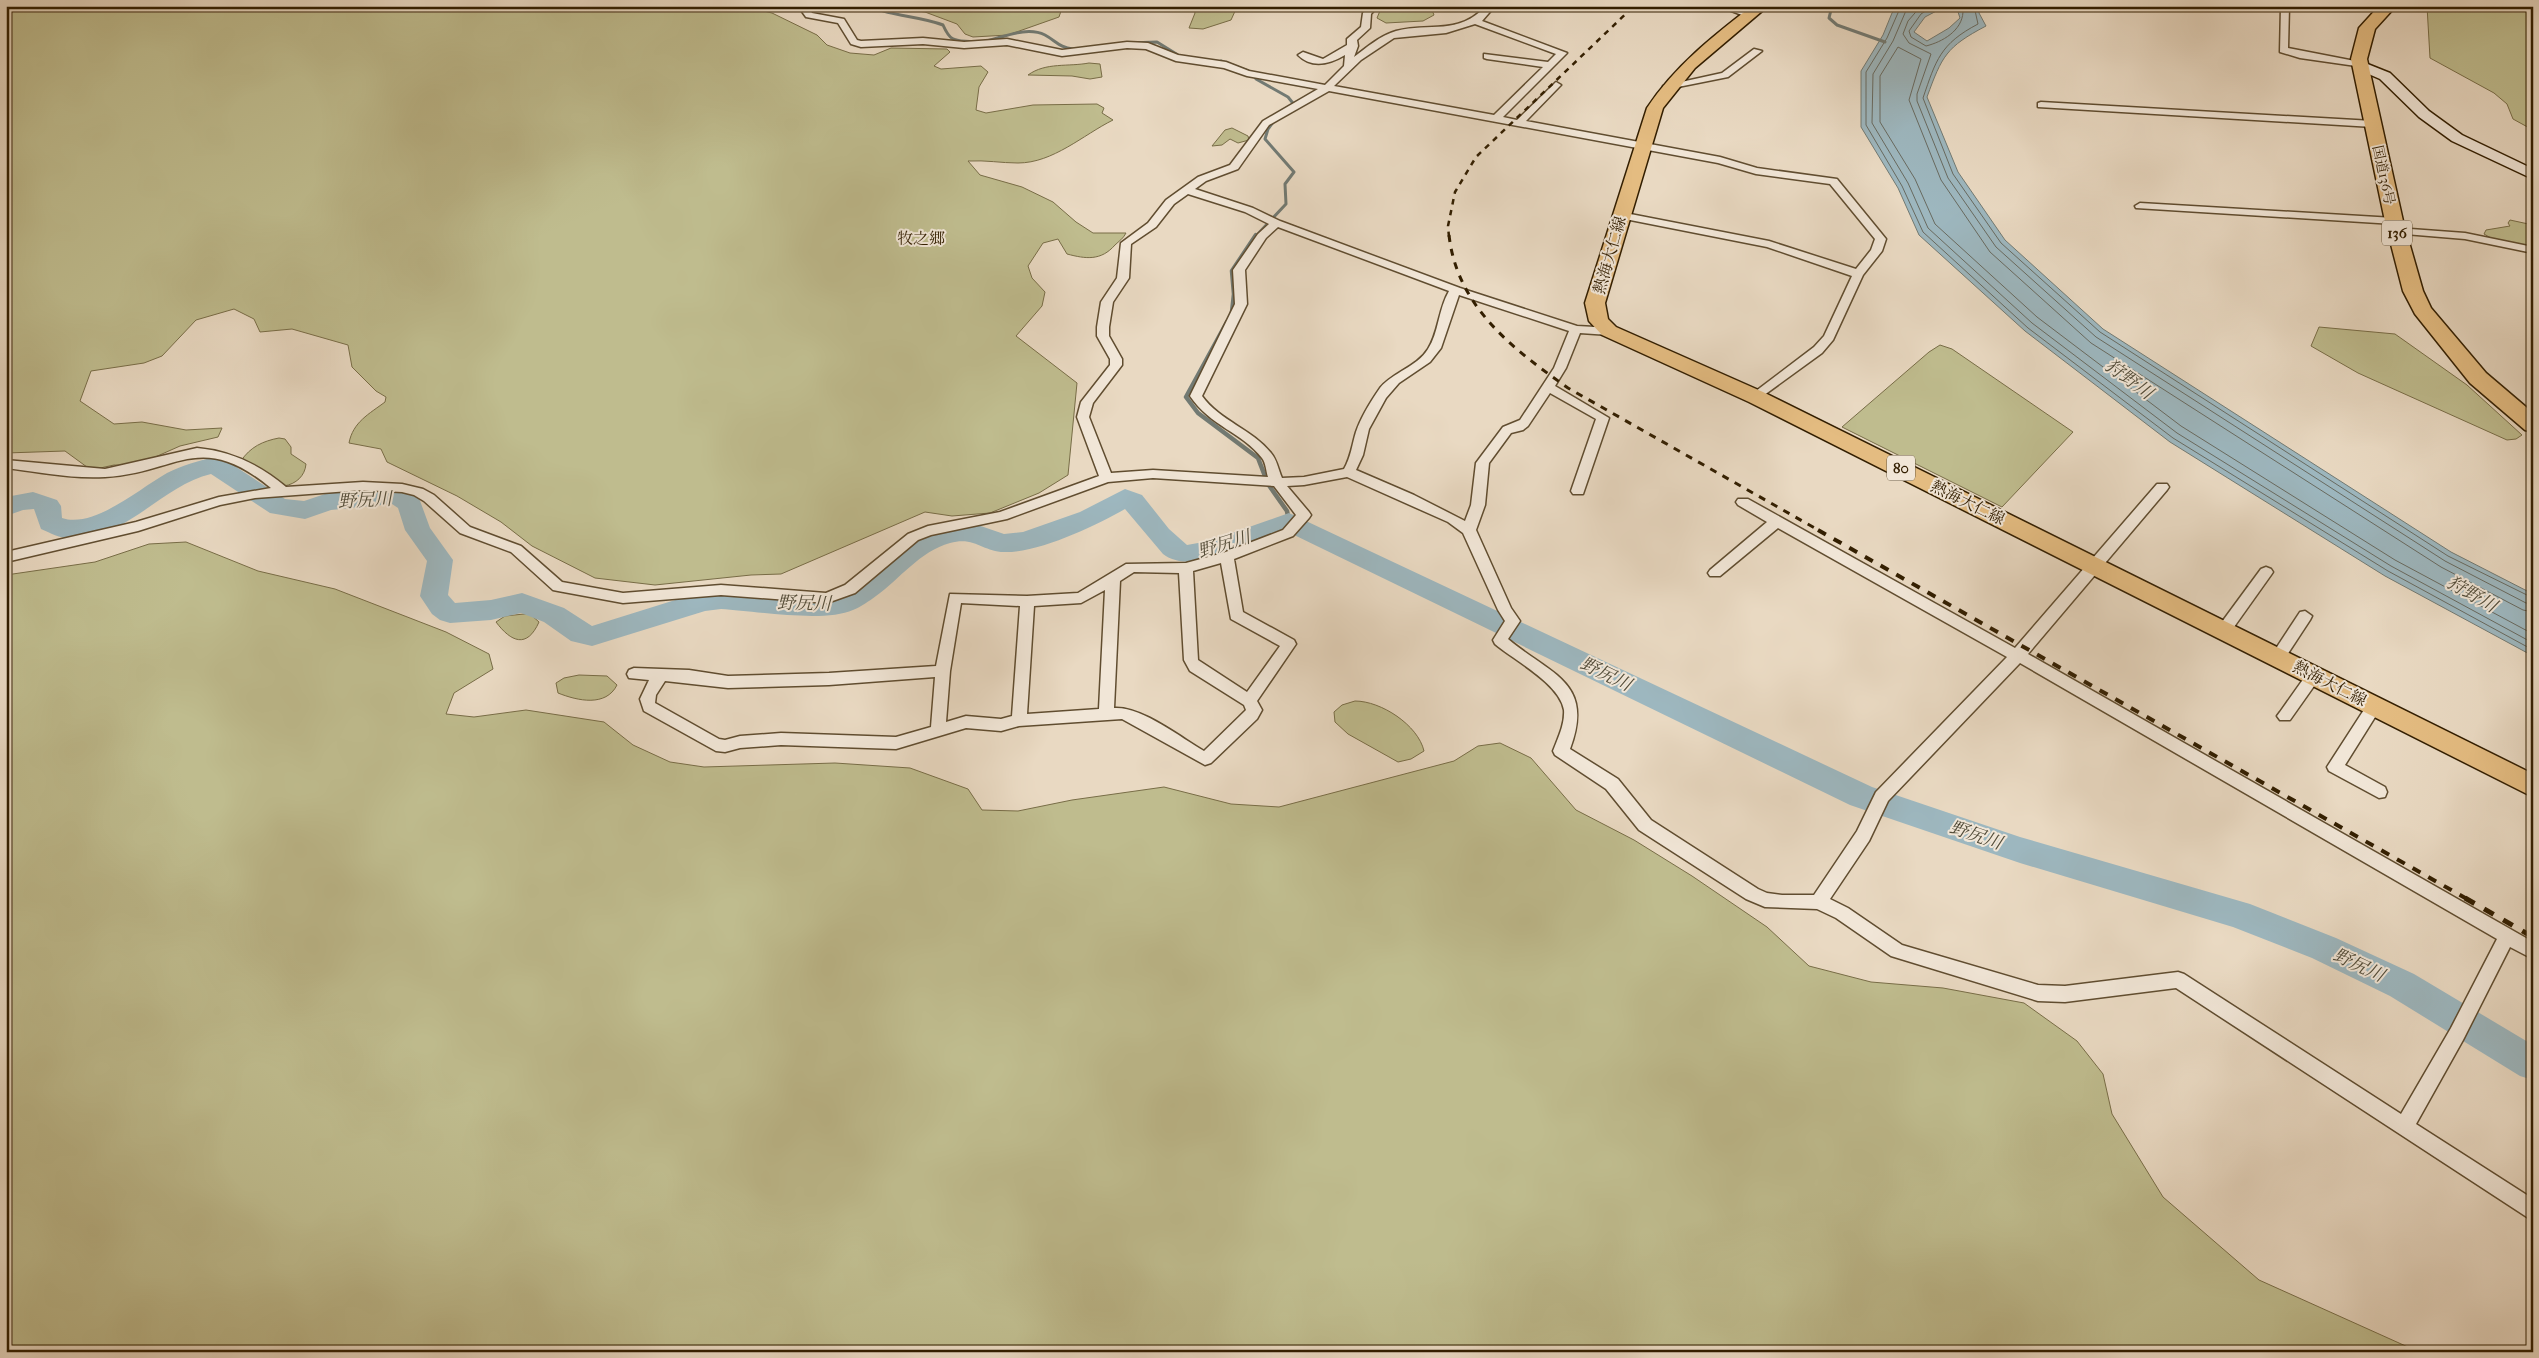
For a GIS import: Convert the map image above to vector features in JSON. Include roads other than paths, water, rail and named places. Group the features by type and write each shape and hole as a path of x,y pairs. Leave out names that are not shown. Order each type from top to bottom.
{"highway":[{"name":"国道136号","path":"2388,6 2366,28 2362,41 2360,65 2406,273 2422,310 2478,378 2533,425"}],"main road":[{"name":"熱海大仁線","path":"1756,10 1690,64 1668,86 1655,108 1620,215 1595,303 1599,321 1609,331 1756,397 2095,565 2533,786"},
{"path":"2360,65 2385,76 2424,114 2457,138 2533,175"}],"street":[{"path":"802,6 809,14 841,21 854,42 861,44 923,41 964,45 1007,42 1062,53 1126,45 1148,46 1182,60 1220,64 1247,73 1720,160 1756,171 1833,181 1881,239 1876,251 1858,274 1828,337 1818,350 1756,397"},
{"path":"1106,478 1083,417 1087,402 1116,365 1116,359 1103,336 1107,302 1120,285 1126,243 1152,225 1170,202 1202,179 1234,167 1266,123 1327,88 1358,58 1395,34 1446,30 1483,17 1491,6"},
{"path":"1722,6 1756,10"},
{"path":"2285,6 2283,50 2300,55 2360,65"},
{"path":"1349,68 1347,62 1353,46 1352,38 1365,28 1367,13 1372,7"},
{"path":"1475,21 1562,53 1495,120"},
{"path":"1303,55 1314,61 1327,62 1353,46"},
{"path":"1668,86 1725,75 1756,50"},
{"path":"1487,56 1552,65"},
{"path":"1518,124 1556,85"},
{"path":"2041,105 2373,124"},
{"path":"1188,190 1250,210 1272,221 1456,290 1576,329 1609,331"},
{"path":"2140,206 2396,226 2465,236 2533,250"},
{"path":"1620,215 1769,244 1858,274"},
{"path":"938,730 943,671 955,598 1027,601 1081,598 1131,567 1186,568 1227,557 1292,530 1302,519 1304,515 1277,482 1266,456 1240,434 1202,407 1196,396 1241,304 1239,270 1272,221"},
{"path":"1348,472 1356,460 1363,430 1385,390 1399,377 1426,360 1436,346 1447,303 1456,290"},
{"path":"1469,530 1478,506 1484,463 1508,430 1519,427 1524,422 1560,368 1576,329"},
{"path":"1548,387 1603,418 1578,491"},
{"path":"6,464 105,473 137,468 185,454 208,453 222,455 234,461 283,492"},
{"path":"6,557 138,526 219,501 255,494 363,486 402,488 418,492 443,509 466,530 516,549 558,586 594,593 638,598 721,590 827,598 850,589 913,537 928,531 1002,516 1106,478 1153,474 1277,482 1304,481 1348,472 1409,498 1469,530 1505,610 1513,621 1500,640 1510,650 1542,670 1558,684 1569,701 1572,711 1571,723 1560,751 1612,784 1645,825 1691,856 1765,900 1819,902 1842,913 1897,951 2038,993 2065,994 2178,980 2533,1211"},
{"path":"1819,902 1863,836 1882,797 2018,655 2162,487"},
{"path":"1744,502 2018,655 2533,951"},
{"path":"1715,574 1777,521"},
{"path":"1227,557 1236,615 1289,644 1249,701"},
{"path":"660,676 647,696 646,701 649,708 716,745 725,746 740,742 781,739 896,743 912,740 966,722 1001,725 1019,720 1124,713 1205,759 1254,710 1249,701 1195,667 1190,660 1186,568"},
{"path":"2224,630 2266,572"},
{"path":"1106,713 1113,577"},
{"path":"1019,720 1027,601"},
{"path":"2278,657 2305,616"},
{"path":"634,674 689,676 728,682 829,679 943,671"},
{"path":"2285,716 2314,675"},
{"path":"2374,706 2335,767 2379,792"},
{"path":"2404,1127 2457,1034 2507,936"}],"water":[{"name":"狩野川","path":"1898,6 1946,6 1925,17 1914,32 1927,41 1949,28 1960,18 1958,12 1952,6 1979,6 1979,13 1986,26 1962,40 1947,54 1927,97 1958,172 2005,240 2103,329 2451,552 2533,594 2533,656 2385,576 2170,442 2025,331 1919,235 1898,188 1861,127 1861,71 1883,35 1892,13"}],"waterway":[{"path":"871,6 886,12 943,25 954,40 973,42"},
{"path":"1832,6 1829,18 1837,25 1885,42"},
{"path":"986,41 1016,33 1031,32 1045,35 1061,46 1073,49"},
{"path":"1129,43 1157,42 1178,55"},
{"path":"1221,61 1251,72 1256,79 1288,97 1296,107"},
{"path":"1255,237 1286,204 1285,184 1294,172 1265,139 1268,129 1274,121"},
{"path":"1232,312 1234,294 1232,271 1256,235"},
{"path":"1227,322 1186,397 1198,413 1258,458 1268,484 1287,511 1289,522"},
{"name":"野尻川","path":"6,507 22,501 38,501 48,506 50,523 69,530 89,528 132,507 176,479 196,469 215,465 279,507 305,510 328,502 392,495 400,497 410,504 418,530 440,560 434,596 442,607 450,613 491,610 522,603 554,615 581,634 592,636 704,601 721,599 823,606 844,603 867,589 917,547 943,535 969,531 1003,543 1025,541 1089,518 1125,498 1133,501 1160,535 1179,553 1199,553 1215,549 1289,522 1861,796 2020,850 2238,914 2324,948 2402,985 2533,1064"}],"railway":[{"path":"1449,237 1448,226 1455,192 1476,157 1634,6"},
{"path":"1449,235 1454,261 1463,284 1476,305 1491,324 1527,358 1568,388 1820,531"},
{"path":"1818,530 2467,899"},
{"path":"2465,898 2533,937"}],"district":[{"name":"牧之郷","path":"921,238"}]}
